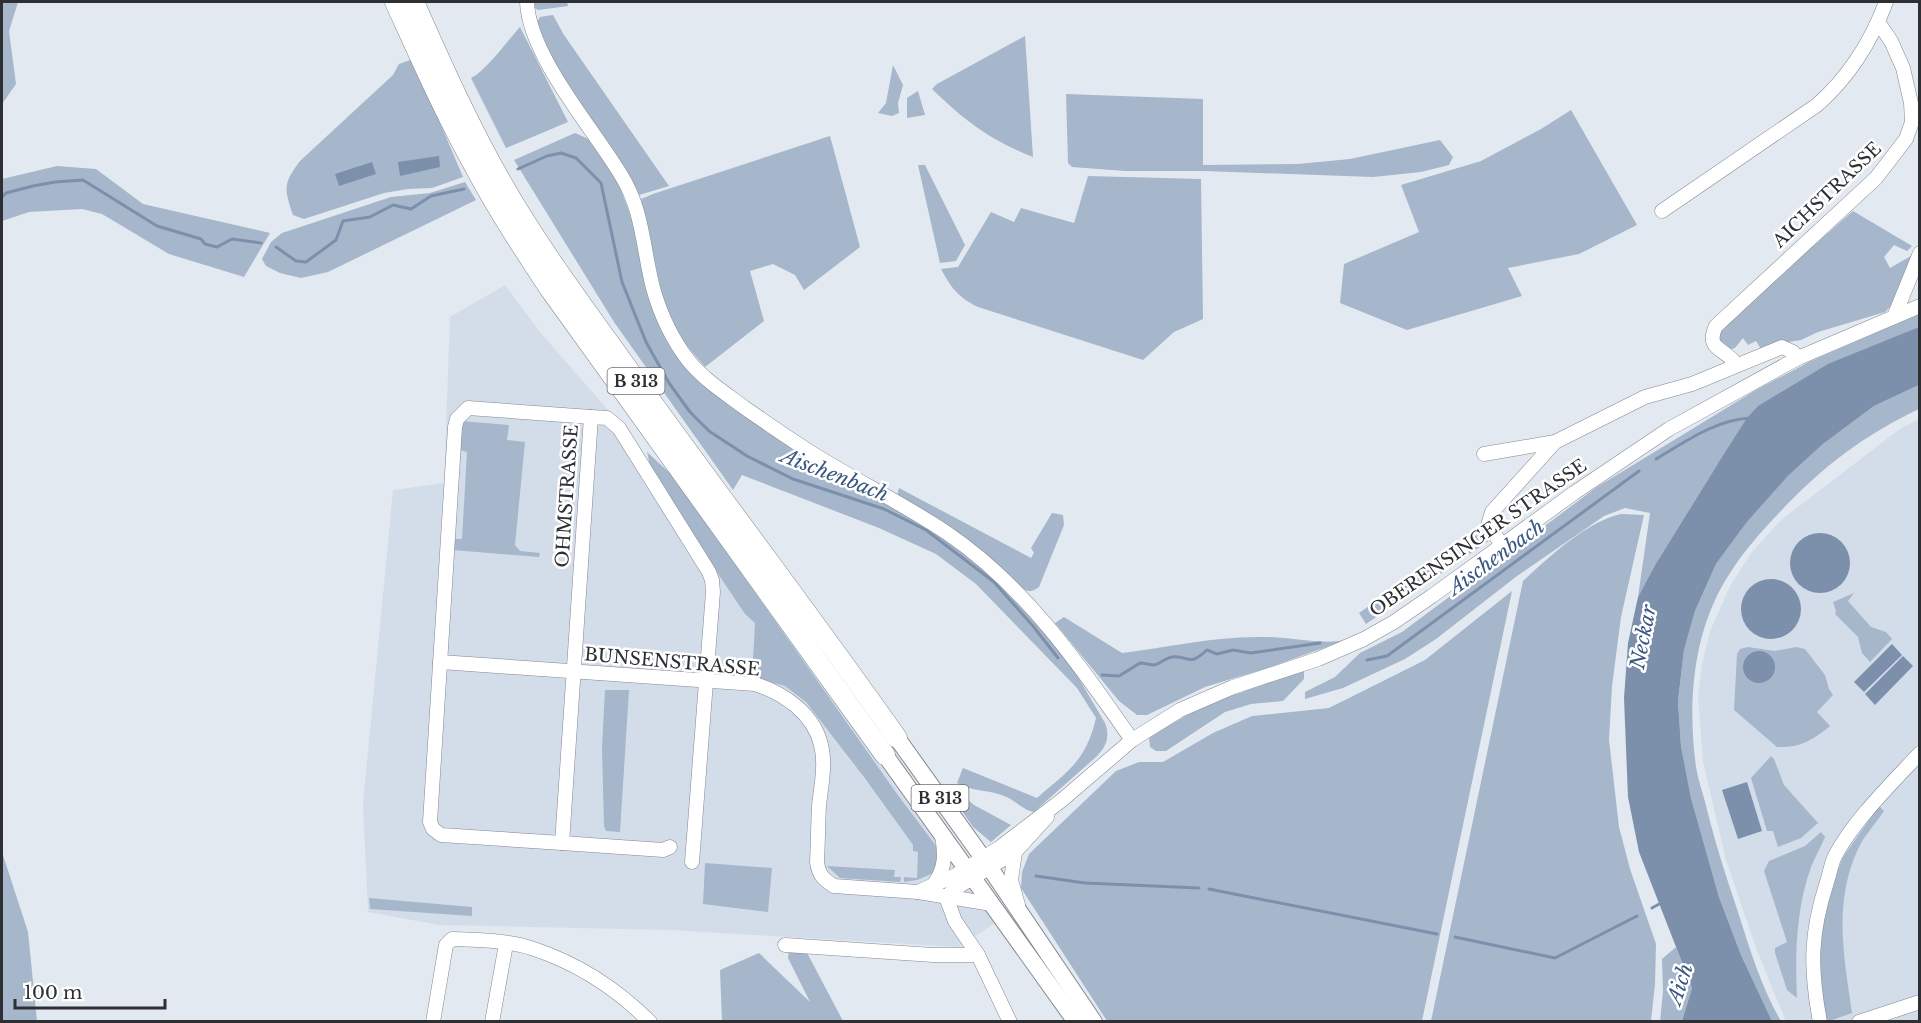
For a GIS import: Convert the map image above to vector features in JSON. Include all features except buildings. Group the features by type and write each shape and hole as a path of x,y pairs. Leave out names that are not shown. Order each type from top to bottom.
{"highway":[{"name":"B 313","path":"395,2 441,103 476,171 507,224 549,288 885,755"},
{"name":"B 313","path":"414,2 479,141 533,233 727,507 897,738"}],"main road":[{"name":"B 313","path":"897,738 986,863 1094,1022"},
{"name":"B 313","path":"885,755 1076,1022"}],"street":[{"path":"527,2 533,30 551,68 634,198 657,302 674,338 688,360 724,392 779,433 948,534 981,559 1033,609 1056,636 1132,740"},
{"path":"1662,211 1823,99 1850,71 1878,22 1886,2"},
{"name":"AICHSTRASSE","path":"1736,365 1730,356 1721,352 1714,345 1712,338 1716,326 1876,178 1900,149 1910,130 1913,113 1903,68 1891,41 1878,22"},
{"path":"1894,317 1920,253"},
{"name":"OBERENSINGER STRASSE","path":"986,863 1132,740 1180,710 1207,697 1318,659 1364,639 1422,602 1638,448 1798,358 1920,306"},
{"path":"1484,454 1555,442 1646,397 1692,384 1782,347 1793,352 1798,358"},
{"name":"OHMSTRASSE","path":"468,408 591,417 562,843 441,835 433,829 430,816 457,418 468,408"},
{"path":"591,417 607,418 619,428 709,572 713,592 692,862"},
{"path":"1502,545 1488,525 1492,512 1555,442"},
{"name":"BUNSENSTRASSE","path":"440,662 706,680 755,684 771,689 787,698 800,710 821,744 817,862 819,874 825,880 834,886 918,892 992,904"},
{"path":"1820,1022 1814,988 1812,942 1821,901 1835,856 1861,819 1920,753"},
{"name":"OBERENSINGER STRASSE","path":"986,863 1015,852 1062,800"},
{"path":"934,884 941,875 944,865 941,833"},
{"path":"562,843 663,850 670,847"},
{"path":"1015,852 1011,880 1021,914"},
{"path":"986,863 970,874 946,897 955,921 978,955 1010,1022"},
{"path":"918,892 934,884 970,874"},
{"path":"432,1022 446,945 452,939 532,948 573,964 600,979 633,1005 650,1022"},
{"path":"492,1022 506,944"},
{"path":"785,945 933,955 978,955"},
{"path":"1859,1022 1920,1002"}],"shaded area":[{"path":"2,2 18,2 9,31 16,84 2,104"},
{"path":"533,2 567,2 568,6 538,10 532,6"},
{"path":"553,15 564,35 669,186 639,195 607,141 573,94 549,53 537,22 540,17"},
{"path":"520,27 568,122 506,148 471,78 489,63"},
{"path":"1025,36 1033,157 1004,144 979,129 932,89 937,84"},
{"path":"413,59 463,177 432,188 384,193 304,219 293,215 287,186 290,175 300,161 393,75 399,64"},
{"path":"893,65 903,85 898,103 899,113 892,116 878,113 886,103"},
{"path":"918,91 925,115 907,118 907,98"},
{"path":"1066,94 1203,99 1203,165 1298,164 1350,159 1440,140 1453,157 1449,165 1421,172 1373,177 1203,171 1125,171 1072,167 1068,163"},
{"path":"1571,110 1637,225 1579,254 1508,268 1522,296 1407,330 1340,303 1344,264 1419,232 1401,185 1481,161"},
{"path":"575,133 591,140 616,176 683,361 884,500 950,542 984,570 1044,630 1071,665 1105,723 1107,741 1097,756 1034,812 1004,796 968,788 957,783 963,768 1037,798 1074,764 1092,733 1096,718 1077,688 976,584 936,554 879,528 742,475 733,490 614,322 514,160"},
{"path":"830,136 860,247 804,290 795,275 773,264 750,271 764,321 705,367 679,337 666,313 641,199"},
{"path":"918,165 925,165 965,245 956,261 940,263"},
{"path":"57,166 96,169 143,204 270,233 244,277 169,254 102,214 82,209 29,212 2,221 2,179"},
{"path":"1088,176 1201,179 1203,319 1174,332 1143,360 978,307 956,292 941,269 958,267 991,212 1014,222 1021,208 1074,223"},
{"path":"465,182 476,200 328,272 301,278 280,273 266,266 262,259 271,242 282,233 391,197 430,193"},
{"path":"1853,211 1912,246 1907,251 1894,245 1884,257 1890,268 1912,257 1891,306 1885,312 1818,332 1801,340 1776,344 1748,354 1761,349 1756,341 1748,345 1743,338 1735,348 1729,350 1718,342 1720,330 1726,323"},
{"path":"505,285 540,332 615,418 756,623 792,644 995,923 959,947 670,930 439,925 368,912 363,804 393,490 444,483 450,317"},
{"path":"1919,314 1919,327 1897,337 1717,465 1655,565 1638,597 1650,513 1625,508 1604,516 1517,576 1436,639 1405,659 1343,688 1305,699 1305,692 1335,677 1360,653 1402,632 1597,487 1756,390 1809,362"},
{"path":"1919,385 1919,409 1843,454 1794,497 1753,541 1719,592 1701,640 1693,690 1693,742 1696,767 1719,854 1746,937 1765,989 1781,1021 1772,1021 1741,955 1719,897 1691,798 1681,746 1678,701 1684,650 1695,611 1716,564 1747,522 1788,476 1823,444 1874,406"},
{"path":"1919,419 1919,1021 1786,1022 1756,948 1726,860 1703,762 1698,696 1702,665 1710,631 1730,586 1752,552 1781,520 1901,428"},
{"path":"461,421 509,425 507,440 525,442 515,545 520,551 540,553 539,557 453,550 453,539 462,539 467,452 459,450"},
{"path":"647,452 674,477 897,794 937,847 939,854 936,872 917,880 904,882 904,877 917,878 918,852 913,851 913,845 864,777 806,702 785,686 752,677 755,623 745,614 652,475"},
{"path":"899,488 1031,558 1034,553 1031,548 1052,513 1063,515 1064,525 1039,587 1030,591 1021,588 976,546 948,526 897,496"},
{"path":"1621,514 1644,515 1621,617 1612,686 1609,740 1619,827 1630,869 1656,944 1651,1021 1431,1021 1523,581 1581,532"},
{"path":"1486,534 1490,540 1366,624 1359,613 1468,537"},
{"path":"1512,591 1422,1021 1107,1021 1021,888 1022,872 1029,854 1116,771 1139,762 1163,762 1213,733 1252,716 1329,708 1425,660"},
{"path":"1854,593 1848,601 1871,627 1886,632 1892,639 1870,662 1862,653 1858,637 1835,614 1833,602"},
{"path":"1064,617 1122,653 1246,637 1326,642 1346,640 1205,687 1147,715 1137,715 1119,701 1055,623"},
{"path":"1748,647 1775,651 1796,647 1805,649 1825,675 1833,695 1817,712 1830,726 1806,742 1777,747 1734,710 1737,654 1740,649"},
{"path":"1304,670 1304,679 1283,701 1251,704 1225,712 1166,751 1156,751 1150,747 1149,737 1203,706"},
{"path":"605,690 629,690 620,832 606,831 604,826 602,748"},
{"path":"1771,756 1784,785 1818,823 1801,838 1778,847 1773,831 1767,831 1751,778"},
{"path":"951,785 974,805 1011,825 991,842 973,827 947,789"},
{"path":"1879,806 1884,811 1858,849 1845,890 1844,951 1852,1013 1827,1022 1819,986 1816,949 1825,903 1843,857"},
{"path":"1821,832 1825,837 1811,867 1799,915 1797,998 1787,990 1775,953 1775,948 1787,942 1764,871 1769,861 1805,846"},
{"path":"2,852 28,932 37,1021 2,1021"},
{"path":"705,863 772,868 768,912 703,904"},
{"path":"827,866 895,870 894,877 901,877 900,882 840,878"},
{"path":"369,898 472,907 472,916 370,909"},
{"path":"1676,947 1692,988 1682,1021 1660,1022 1663,991 1662,959"},
{"path":"789,949 805,949 843,1021 722,1021 720,970 759,953 810,1002 788,958"}],"water":[{"path":"439,156 440,167 400,176 398,162"},
{"path":"372,162 376,174 339,186 335,174"},
{"name":"Neckar","path":"1919,327 1919,385 1874,406 1823,444 1788,476 1747,522 1716,564 1695,611 1684,650 1678,701 1681,746 1691,798 1719,897 1741,955 1772,1021 1682,1021 1692,988 1639,852 1628,797 1624,698 1628,643 1638,597 1655,565 1717,465 1747,418 1758,406 1828,364"},
{"path":"1814,533 1826,533 1837,538 1845,546 1850,563 1848,575 1837,588 1826,593 1814,593 1803,588 1795,580 1790,569 1790,557 1795,546 1803,538"},
{"path":"1765,579 1777,579 1788,584 1796,592 1801,609 1799,621 1788,634 1777,639 1765,639 1754,634 1746,626 1741,615 1741,603 1746,592 1754,584"},
{"path":"1892,644 1902,655 1864,692 1854,682"},
{"path":"1759,651 1770,656 1775,667 1770,678 1759,683 1748,678 1743,667 1748,656"},
{"path":"1903,656 1913,666 1875,705 1865,694"},
{"path":"1747,782 1762,831 1738,839 1722,790"}],"waterway":[{"name":"Aischenbach","path":"518,169 547,156 561,153 576,158 601,183 622,282 646,342 669,383 690,412 709,431 747,456 793,479 884,509 926,530 994,582 1058,658"},
{"name":"Aischenbach","path":"2,197 6,193 33,186 83,180 157,226 201,239 205,244 217,247 232,239 261,243"},
{"name":"Aischenbach","path":"276,247 296,261 306,262 336,240 343,221 370,217 393,205 411,209 431,196 464,189"},
{"name":"Aischenbach","path":"1656,459 1713,427 1750,418"},
{"name":"Aischenbach","path":"1367,660 1387,656 1639,471"},
{"name":"Aischenbach","path":"1102,675 1119,676 1140,663 1154,665 1172,657 1192,660 1207,650 1217,654 1233,650 1251,653 1320,643"},
{"path":"1036,876 1085,883 1199,888"},
{"path":"1209,889 1437,934"},
{"path":"1652,908 1661,903"},
{"path":"1455,937 1555,958 1637,916"}],"water label":[{"name":"Aich","path":"1680,984"}]}
